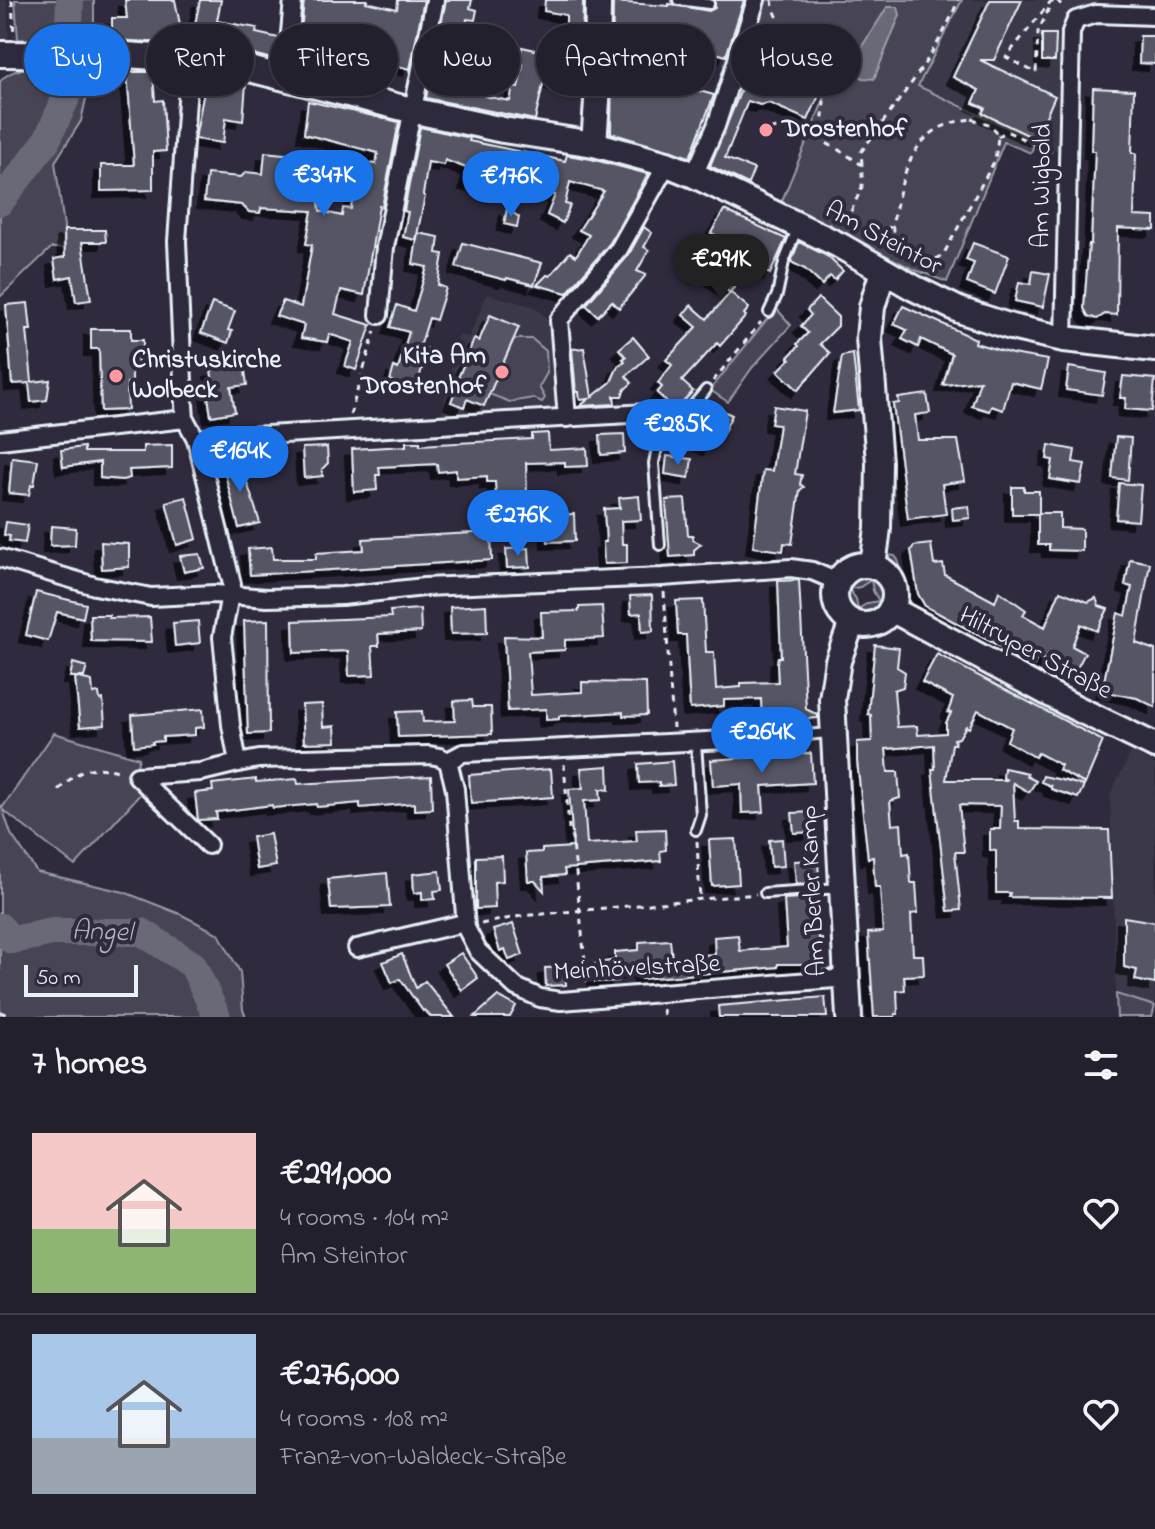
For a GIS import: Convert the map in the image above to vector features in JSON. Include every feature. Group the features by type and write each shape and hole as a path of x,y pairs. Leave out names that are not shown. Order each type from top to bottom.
{"street":[{"path":"291,24 293,0"},
{"path":"379,315 385,247 435,0"},
{"path":"594,144 598,0"},
{"path":"694,175 716,126 756,0"},
{"name":"Am Wigbold","path":"1064,339 1071,32 1076,20 1096,14 1155,16"},
{"name":"Am Steintor","path":"7,54 146,57"},
{"path":"187,96 177,241 185,419 196,439 232,584 222,637 238,763"},
{"name":"Am Steintor","path":"358,96 503,130 594,144 667,164 798,225 959,310 1011,327 1064,339 1155,349"},
{"path":"567,418 559,320 619,249 667,164"},
{"path":"873,566 878,528 879,462 869,338 872,307 883,271"},
{"path":"196,439 647,413 665,433"},
{"path":"0,440 185,419"},
{"path":"0,558 135,595 342,596 424,587 791,568 838,582"},
{"path":"873,566 882,570 893,585 891,609 878,621 869,624 852,622 839,610 836,601 838,582 853,567 873,566"},
{"name":"Hiltruper Straße","path":"891,609 1074,707 1155,746"},
{"name":"Am Berler Kamp","path":"849,1017 833,733 834,680 852,622"},
{"path":"448,761 463,753 747,739"},
{"path":"137,776 201,772 259,759 429,755 448,761 455,789 465,925 357,948"},
{"path":"137,776 208,845"},
{"name":"Meinhövelstraße","path":"465,925 478,951 516,987 540,998 561,1001 847,978"}],"lane":[{"path":"678,0 709,4"},
{"path":"769,312 798,225"},
{"path":"660,545 654,463 658,443 706,390"},
{"path":"747,739 833,733"},
{"path":"696,743 701,815 696,830"},
{"path":"765,893 842,887"}],"path":[{"path":"7,54 12,0"},
{"path":"772,0 773,10 783,25 826,72 818,141"},
{"path":"844,248 862,187 861,152 921,68 958,0"},
{"path":"1052,0 1038,32 1036,73 1006,57 1052,0"},
{"path":"959,120 981,120 992,125 998,137 995,160 943,255 936,260 913,256 904,248 892,226 902,179 917,145 959,120"},
{"path":"759,133 781,127 798,129 862,165"},
{"path":"998,137 1006,131 1067,159"},
{"path":"844,248 860,235 884,231 892,226"},
{"path":"706,390 769,312"},
{"path":"348,430 379,315"},
{"path":"662,577 674,743"},
{"path":"563,749 589,998"},
{"path":"58,790 81,771 94,767 137,776"},
{"path":"696,830 700,900"},
{"path":"465,925 521,916 765,893"},
{"path":"0,1012 13,1017"}],"shaded area":[{"path":"0,0 7,0 9,40 0,39"},
{"path":"15,0 94,0 94,24 24,24 24,39 18,39"},
{"path":"762,0 962,0 918,86 1035,141 1031,153 1004,142 947,282 913,269 781,203 825,96 861,96 861,24 754,24"},
{"path":"962,0 1098,0 1096,14 1076,20 1068,156 918,86"},
{"path":"24,69 24,96 87,96 81,121 55,162 64,226 63,248 51,248 0,297 0,82"},
{"name":"Kita Am Drostenhof","path":"487,294 535,307 547,319 559,407 441,416 458,335 469,337"},
{"path":"776,308 791,325 752,368 728,402 710,390"},
{"path":"514,339 532,339 546,351 547,373 539,387 545,398 542,402 533,398 510,402 489,394"},
{"path":"887,555 895,556 898,560 911,605 901,590"},
{"path":"861,576 873,578 883,592 881,604 866,613 852,608 847,591","holes":["871,580 879,601 858,609 849,589"]},
{"path":"54,733 139,758 132,783 142,792 75,866 3,810 11,834 37,872 124,892 180,914 219,934 240,972 246,1017 0,1017 0,804 2,808"},
{"path":"1131,752 1155,764 1155,1005 1116,993 1110,795"},
{"path":"1116,994 1155,1006 1152,1017 1117,1017"}],"water":[{"path":"887,7 898,7 900,15 874,79 861,77 861,49"}],"building":[{"path":"125,0 175,0 180,24 146,24 146,42 130,41 130,24 112,24 112,18 127,18"},
{"path":"200,0 221,0 217,21 234,24 195,24"},
{"path":"304,0 367,0 397,9 398,0 424,0 419,24 414,24 410,69 398,66 398,24 302,24"},
{"path":"446,0 472,0 470,8 477,10 475,20 467,19 466,24 441,24"},
{"path":"545,0 583,0 583,24 566,24 566,15 544,11"},
{"path":"715,0 744,0 736,24 731,24 731,40 726,56 716,53 715,57 715,24 613,24 613,2 669,4 709,11 715,8"},
{"path":"990,0 1022,0 994,60 980,60 1055,96 1036,139 982,113 985,108 973,103 979,90 953,77"},
{"path":"254,27 257,28 256,33 270,36 270,58 254,54"},
{"path":"1042,34 1056,34 1055,61 1042,61"},
{"path":"1140,36 1155,36 1155,64 1139,63"},
{"path":"522,47 536,50 536,96 540,96 535,120 426,98 484,96 510,101 511,96 520,96"},
{"path":"130,72 146,72 146,96 155,96 155,101 163,100 166,151 153,152 153,190 101,191 101,165 134,165"},
{"path":"1093,88 1134,90 1134,216 1155,217 1155,230 1118,228 1117,315 1105,314 1097,319 1088,316 1084,308 1091,244 1095,151 1091,151"},
{"path":"203,96 245,96 243,121 226,118 223,143 195,139"},
{"path":"612,96 714,96 690,157 611,133"},
{"path":"738,96 819,96 808,120 769,103 760,105 748,101 725,158 754,169 748,184 710,166"},
{"path":"308,101 399,122 382,207 379,206 364,295 341,290 335,314 371,325 356,370 345,366 353,342 329,334 327,342 301,338 304,325 276,316 283,301 301,307 312,245 306,244 312,211 261,208 260,213 249,212 242,205 204,201 207,174 241,177 246,172 263,174 265,152 293,155 292,164 314,168 320,211 342,216 343,208 351,209 358,162 376,164 378,153 304,134"},
{"path":"420,127 470,138 469,141 565,161 567,155 648,174 610,243 567,293 537,285 547,275 550,276 570,252 576,256 589,235 579,230 604,191 570,182 565,204 570,205 563,223 547,215 555,195 525,189 522,203 510,197 511,192 491,195 486,187 466,183 469,169 445,160 444,165 428,162 416,240 403,237 408,212 404,211"},
{"path":"507,209 519,217 517,227 504,224"},
{"path":"724,210 786,239 770,274 753,266 730,292 749,308 744,314 746,316 720,346 717,343 682,381 693,391 676,410 657,393 662,387 658,383 672,365 666,360 697,327 683,315 691,305 707,319 730,293 713,278 740,247 711,233"},
{"path":"644,227 652,233 644,247 649,250 637,271 646,275 619,308 612,301 598,316 586,305 628,256"},
{"path":"64,230 105,230 106,242 82,242 91,300 76,302 72,276 57,279 54,259 65,257"},
{"path":"418,233 439,237 437,253 443,254 438,285 446,288 436,320 429,318 420,347 428,349 416,388 390,381 394,367 398,369 409,332 390,327 397,305 414,311 423,281 427,267 413,264"},
{"path":"799,242 827,256 843,271 835,280 830,276 822,285 805,269 791,262"},
{"path":"463,243 542,263 534,285 456,267"},
{"path":"973,243 1009,256 995,294 967,283 974,263 966,260"},
{"path":"1033,271 1050,274 1043,307 1015,301 1019,282 1031,284"},
{"path":"818,298 838,317 838,326 820,344 830,353 798,390 778,371 808,333 801,326 811,315 807,310"},
{"path":"28,303 32,382 50,380 47,400 31,402 29,383 12,384 6,305"},
{"path":"212,303 235,311 228,330 232,331 228,343 201,333"},
{"path":"903,306 976,339 975,343 1048,360 1041,389 1011,382 1003,410 991,406 989,411 972,406 980,381 943,385 952,354 921,339 918,347 902,339 907,330 894,324"},
{"path":"490,315 519,327 484,406 467,399 464,407 451,402 456,383 474,339 479,341"},
{"name":"Christuskirche Wolbeck","path":"91,329 131,329 131,340 143,340 143,355 137,355 139,369 132,369 132,382 127,383 128,410 101,411 99,349 91,349"},
{"path":"633,337 649,356 626,376 632,383 622,396 614,396 615,404 580,406 589,399 580,400 579,392 576,392 572,349 584,348 592,397 611,382 626,357 619,349"},
{"path":"853,354 859,410 833,413 842,356"},
{"path":"244,364 247,385 231,387 235,412 211,416 207,390 214,389 211,370"},
{"path":"1069,367 1106,373 1102,395 1066,390"},
{"path":"1123,376 1155,379 1152,411 1125,409 1126,398 1120,398"},
{"path":"927,394 930,413 915,415 918,440 958,440 965,481 942,484 946,514 908,519 893,404 899,403 898,398"},
{"path":"709,404 732,415 723,433 718,430 710,448 688,438 696,420 700,422"},
{"path":"774,406 805,411 795,474 802,475 800,484 804,487 800,490 792,544 784,543 783,551 753,547 763,470 772,471 779,425 771,424"},
{"path":"548,433 549,450 587,448 588,466 565,467 565,462 526,463 527,493 496,495 495,482 487,482 487,476 456,478 456,470 438,472 437,464 379,467 377,490 354,492 352,449 406,446 406,442 420,442 420,445 532,439 532,434"},
{"path":"624,434 625,453 601,455 600,435"},
{"path":"1116,437 1131,438 1128,480 1112,478"},
{"path":"172,445 172,468 129,470 130,478 122,480 100,478 100,462 63,467 61,450 84,447 84,452 143,452 143,446"},
{"path":"1049,445 1075,450 1073,462 1085,464 1081,484 1050,479 1053,460 1047,459"},
{"path":"327,447 328,463 322,469 323,476 304,478 302,448"},
{"path":"667,456 692,459 689,478 665,474"},
{"path":"12,457 38,460 29,495 9,493"},
{"path":"239,457 260,523 239,528 222,462"},
{"path":"1119,483 1141,485 1138,521 1116,519"},
{"path":"1012,487 1039,491 1039,513 1060,513 1060,528 1082,529 1082,551 1049,550 1049,545 1038,545 1038,514 1012,514"},
{"path":"639,496 641,520 621,521 622,544 627,544 627,563 604,564 604,509 620,508 619,498"},
{"path":"186,497 197,539 177,545 166,502"},
{"path":"685,499 688,535 693,535 693,540 701,544 694,550 694,555 670,557 666,500"},
{"path":"969,506 970,518 953,520 952,508"},
{"path":"574,514 575,541 548,542 547,515"},
{"path":"6,522 28,525 25,543 9,541 10,536 4,535"},
{"path":"51,526 76,528 75,545 50,546"},
{"path":"491,532 492,560 250,575 248,549 272,547 273,559 316,559 316,553 364,550 363,539"},
{"path":"101,542 129,544 129,567 102,569"},
{"path":"931,544 934,565 943,564 945,575 995,602 999,591 1026,610 1023,615 1045,627 1060,591 1088,602 1096,598 1099,606 1108,609 1097,631 1081,624 1072,646 1085,653 1074,674 1037,658 1034,665 925,606 918,594 911,550 914,546"},
{"path":"529,548 530,567 507,568 506,549"},
{"path":"200,554 204,568 184,572 180,556"},
{"path":"1130,559 1150,563 1136,643 1155,650 1155,707 1137,698 1102,691 1118,613 1126,616 1132,587 1125,585"},
{"path":"799,580 806,709 818,718 762,722 761,699 724,700 724,706 690,709 686,635 678,635 676,601 703,600 706,652 714,652 716,689 741,687 741,683 778,682 777,663 778,657 781,657 778,581"},
{"path":"36,592 86,604 83,618 57,612 48,641 26,635"},
{"path":"652,595 653,631 642,632 641,613 631,614 630,596"},
{"path":"486,605 487,633 451,634 450,607"},
{"path":"602,606 604,638 565,640 565,650 528,652 531,695 582,692 582,682 646,683 647,715 623,716 623,712 559,716 559,719 546,720 546,709 508,711 504,636 542,637 541,612 579,611 579,607"},
{"path":"420,609 421,632 378,634 379,646 372,646 374,675 349,676 348,651 294,653 293,621 391,617 390,611"},
{"path":"90,615 150,617 152,642 91,641"},
{"path":"268,620 269,733 248,734 244,621"},
{"path":"198,621 200,643 175,646 173,623"},
{"path":"875,645 899,648 897,667 905,672 903,687 894,690 897,727 917,726 918,735 946,733 953,698 922,682 937,654 1103,741 1085,784 1059,770 1061,765 1038,753 1035,757 1007,741 1012,728 978,710 969,728 966,726 959,738 954,739 946,780 1007,780 1003,778 1004,768 1028,773 1026,776 1036,781 1029,792 1013,783 1015,821 1019,821 1019,829 1109,830 1112,898 1009,897 1010,893 996,893 996,851 990,850 990,829 1000,829 1001,806 959,805 964,852 955,852 961,910 948,911 932,769 935,769 934,745 886,749 888,772 898,772 900,798 890,801 892,825 901,824 903,854 909,853 911,883 916,883 918,913 911,914 913,955 923,955 924,975 904,976 905,990 897,991 898,1014 895,1017 874,1017 868,933 883,932 880,887 875,887 873,857 868,858 857,761 857,742 872,741 871,715 868,714"},
{"path":"73,663 87,667 84,677 70,677"},
{"path":"75,677 92,681 93,694 99,693 100,700 103,699 105,725 80,727"},
{"path":"472,700 473,707 491,707 492,734 398,737 397,712 422,711 423,722 455,721 454,701"},
{"path":"322,704 323,727 335,726 336,742 304,743 302,705"},
{"path":"203,709 204,727 195,728 195,735 163,737 163,741 134,746 132,715"},
{"path":"811,753 813,783 762,786 764,812 742,813 741,784 713,786 711,760"},
{"path":"672,761 674,785 639,783 638,764"},
{"path":"608,766 609,790 600,789 601,800 584,801 587,844 637,841 636,830 665,829 666,850 660,851 661,861 564,869 565,875 543,877 544,891 535,881 528,881 526,853 573,847 569,789 583,788 581,768"},
{"path":"551,769 553,797 471,803 469,775"},
{"path":"431,776 432,809 414,810 414,803 360,808 360,803 273,808 272,805 216,812 217,819 198,820 195,793 213,791 212,784 256,779 256,782 297,779 298,784"},
{"path":"1043,776 1084,786 1078,798 1051,789 1051,786 1041,782"},
{"path":"815,812 816,832 794,833 792,813"},
{"path":"270,834 276,866 257,869 252,837"},
{"path":"736,839 739,884 712,886 709,840"},
{"path":"782,839 784,866 771,867 769,840"},
{"path":"502,856 503,881 494,882 495,908 476,909 476,857"},
{"path":"818,860 819,880 796,884 794,861"},
{"path":"440,871 442,890 434,891 435,899 422,900 422,892 414,893 413,874"},
{"path":"387,873 390,907 331,909 328,879"},
{"path":"816,897 824,964 778,964 778,967 641,979 641,971 617,973 618,981 595,982 594,964 615,960 615,952 639,950 639,942 670,940 672,958 715,954 714,937 738,935 740,951 787,947 784,899"},
{"path":"1124,917 1155,922 1155,984 1135,980 1137,970 1124,967"},
{"path":"513,924 523,955 509,960 505,949 500,951 493,930"},
{"path":"461,953 478,978 462,990 444,964"},
{"path":"402,954 416,988 425,981 454,1017 431,1017 423,1011 400,979 392,983 383,962"},
{"path":"565,967 566,985 546,986 545,968"},
{"path":"498,996 516,1006 510,1017 474,1017"},
{"path":"825,997 827,1017 719,1017 718,1006"}],"waterway":[{"name":"Angel","path":"0,202 46,142 66,98 70,0"},
{"name":"Angel","path":"0,927 12,940 53,932 142,932 193,965 217,1017"}],"place":[{"name":"Drostenhof","path":"766,130"},
{"name":"Kita Am Drostenhof","path":"502,372"},
{"name":"Christuskirche Wolbeck","path":"116,376"}]}
